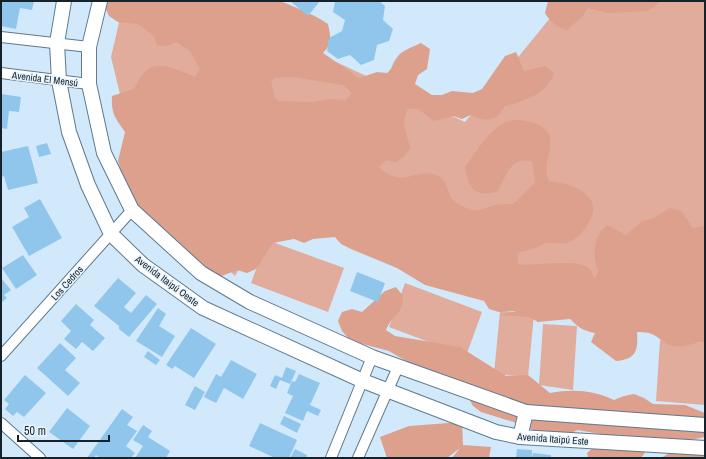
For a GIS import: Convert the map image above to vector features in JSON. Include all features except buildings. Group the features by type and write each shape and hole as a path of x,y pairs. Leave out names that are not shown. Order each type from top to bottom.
{"street":[{"name":"Avenida Itaipú Oeste","path":"64,1 57,43 59,81 69,132 88,185 111,234 144,265 203,308 363,382"},
{"path":"100,1 89,47 89,84 104,153 132,210 202,274 250,302 372,357 526,412 705,425"},
{"path":"1,37 89,47"},
{"name":"Avenida El Mensú","path":"1,73 89,84"},
{"name":"Los Cedros","path":"1,356 132,210"},
{"path":"331,458 372,357"},
{"path":"358,458 398,367"},
{"name":"Avenida Itaipú Este","path":"363,382 496,432 520,437 705,448"},
{"path":"520,437 526,412"},
{"path":"1,423 40,458"}],"shaded area":[{"path":"106,1 280,1 311,14 328,24 330,40 323,53 359,78 377,72 387,73 401,53 421,43 430,49 427,69 418,75 415,84 432,95 442,95 452,91 473,93 482,89 505,56 516,52 524,71 545,66 554,73 546,86 534,96 505,106 495,118 486,120 471,115 462,119 453,116 434,121 418,109 408,108 404,124 410,148 405,156 396,162 386,160 379,167 387,174 401,178 420,174 436,175 445,182 453,201 471,210 479,210 496,205 513,204 535,182 532,161 525,160 514,164 507,173 498,191 484,194 474,190 471,186 468,181 465,167 481,145 494,130 502,124 519,120 539,125 547,131 550,136 550,150 546,170 549,181 566,184 583,192 593,204 593,213 586,227 576,238 567,243 546,243 536,248 517,253 518,264 577,264 585,266 591,270 594,279 598,272 595,259 596,241 602,230 607,225 626,235 642,221 652,219 670,208 681,211 693,228 705,226 705,343 701,342 678,347 665,342 650,333 637,332 635,352 628,358 616,361 591,342 595,333 581,328 570,319 538,322 529,317 499,315 517,311 499,312 489,309 484,301 425,285 397,268 341,244 335,237 313,239 304,243 294,239 273,243 256,269 247,273 237,270 219,277 209,276 133,214 118,161 125,132 114,115 112,107 112,96 134,89 141,76 155,66 169,67 195,77 200,69 190,51 176,42 167,46 157,45 154,36 138,24 118,22 109,16 105,7","holes":["292,77 343,85 352,93 345,100 329,99 313,102 278,101 275,98 271,81 275,78"]},
{"path":"124,1 205,1 465,122 564,1 705,1 705,324 271,214 235,276 143,190 111,57"},
{"path":"548,1 660,1 656,6 647,11 607,13 588,8 582,17 567,30 554,24 545,13"},
{"path":"267,240 344,268 328,312 251,283"},
{"path":"405,283 482,312 466,356 389,327"},
{"path":"396,287 403,296 403,303 386,330 395,336 460,347 506,376 528,375 550,393 583,391 598,394 614,400 634,394 653,404 685,405 705,413 705,437 648,448 641,458 588,458 587,453 594,447 606,445 605,435 578,430 568,434 538,432 520,424 481,412 473,406 468,397 389,351 359,343 348,338 342,331 338,321 342,312 352,309 362,312 385,291"},
{"path":"500,311 534,314 528,377 494,374"},
{"path":"543,324 577,326 573,390 539,385"},
{"path":"660,340 705,343 705,405 656,401"},
{"path":"462,422 463,445 491,447 489,458 452,458 460,448 447,458 387,458 380,437 409,426"},
{"path":"705,441 705,458 661,458 673,451"}]}
